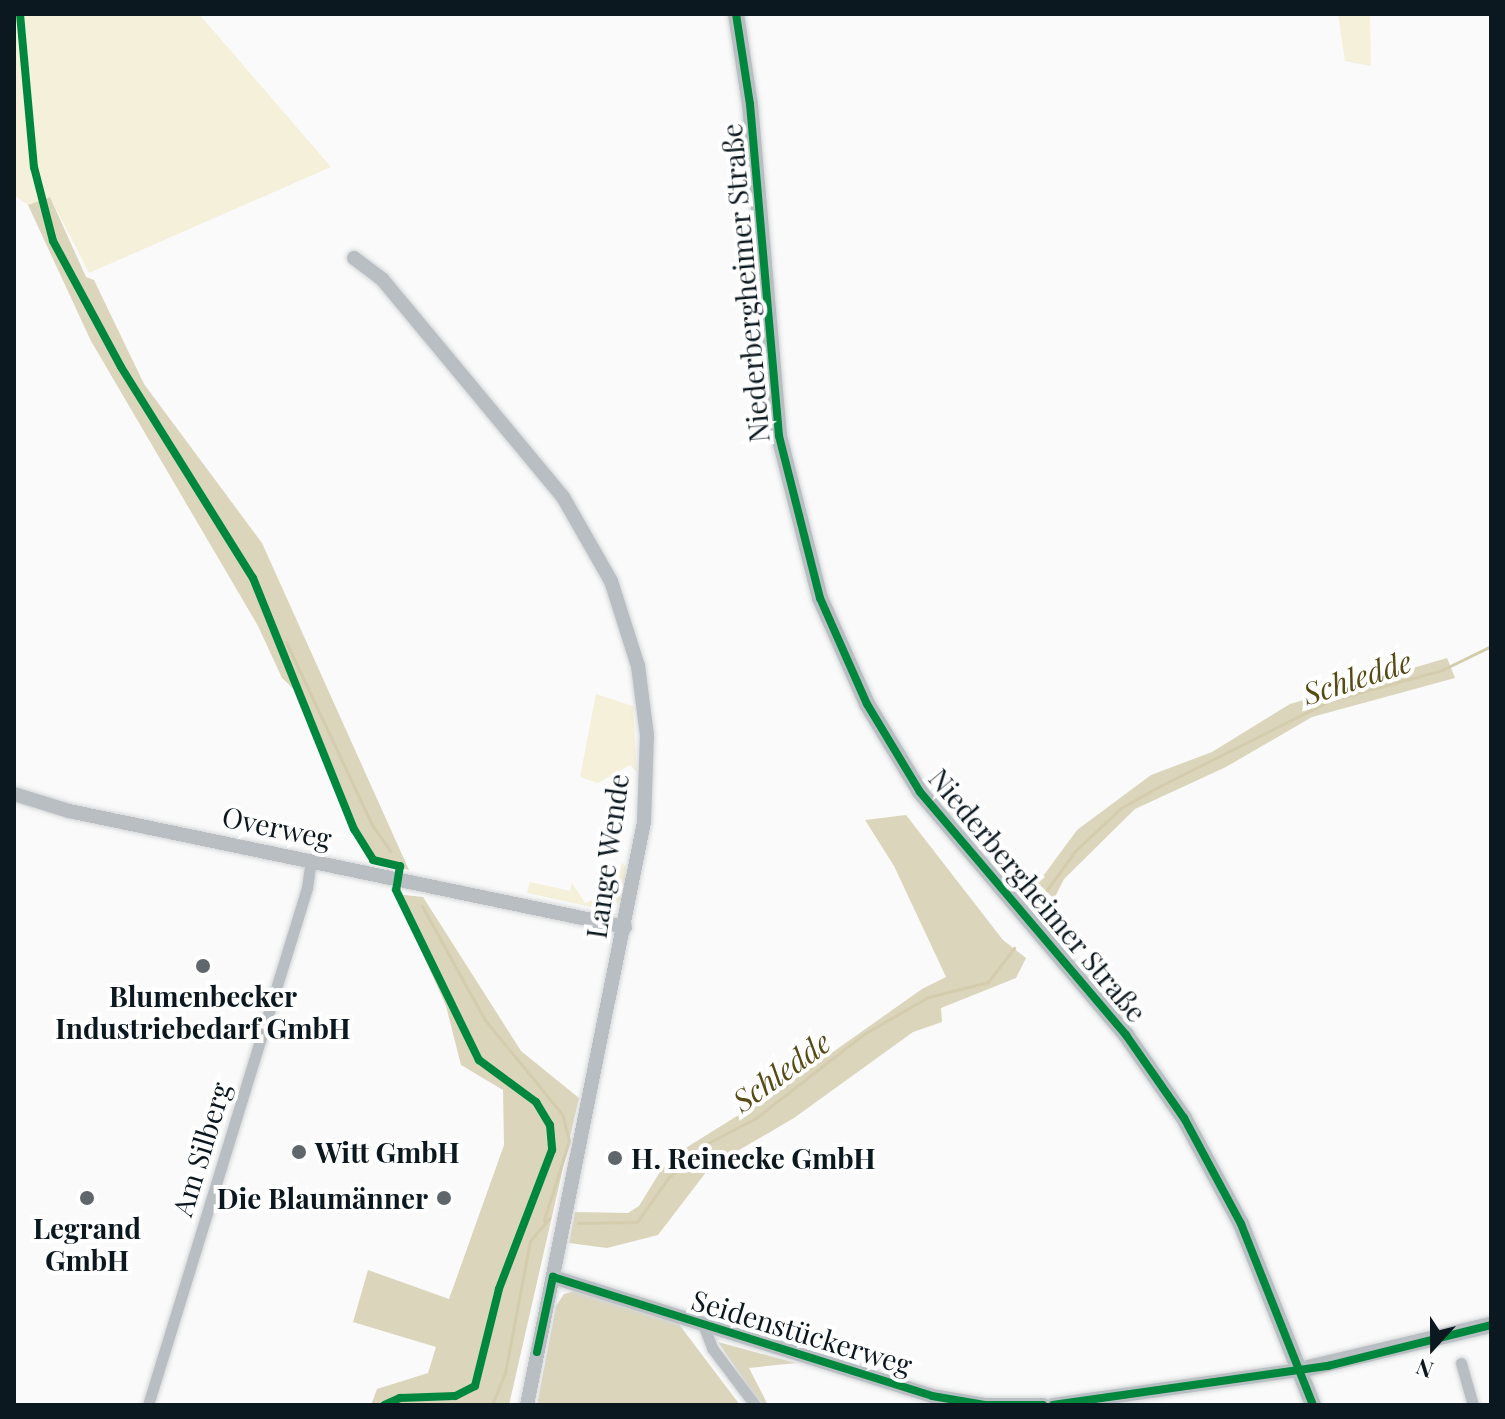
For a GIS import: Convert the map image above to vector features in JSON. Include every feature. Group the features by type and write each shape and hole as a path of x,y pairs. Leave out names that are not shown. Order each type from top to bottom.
{"main road":[{"name":"Niederbergheimer Straße","path":"736,14 750,104 779,436 798,524 826,611 867,704 920,792 1126,1035 1184,1118 1241,1224 1313,1405"},
{"path":"1300,1370 1491,1325"}],"street":[{"name":"Lange Wende","path":"354,258 382,279 526,448 563,497 611,581 631,635 647,735 644,822 527,1405"},
{"name":"Overweg","path":"14,794 69,811 625,927"},
{"name":"Am Silberg","path":"148,1405 307,888 311,861"},
{"name":"Seidenstückerweg","path":"553,1277 932,1396 986,1405 1043,1405"},
{"path":"703,1324 712,1348 755,1405"},
{"path":"1461,1363 1473,1405"},
{"path":"1053,1405 1095,1404 1300,1370"}],"shaded area":[{"path":"14,14 199,14 331,167 89,273 50,197 28,205 14,195"},
{"path":"1338,14 1370,14 1371,66 1345,61"},
{"path":"50,197 86,277 94,280 144,384 262,543 409,870 380,864 359,834 300,695 282,678 258,626 91,341 28,205"},
{"path":"1447,658 1455,678 1312,717 1226,767 1135,809 1064,879 1054,899 1038,883 1077,830 1151,775 1212,752 1290,704"},
{"path":"596,694 633,706 637,772 630,765 598,783 580,777"},
{"path":"906,815 1003,940 1026,958 1016,978 941,1008 942,1022 913,1032 794,1118 710,1167 658,1235 607,1248 569,1243 575,1212 628,1213 639,1206 663,1167 684,1149 782,1088 922,989 946,977 894,866 865,820"},
{"path":"622,862 628,870 622,898 610,911 527,893 530,882 570,891 572,883 585,903 592,900 597,905 613,895 609,887 616,888"},
{"path":"396,894 423,897 521,1051 579,1098 509,1405 371,1405 377,1389 428,1373 436,1347 353,1322 368,1270 449,1299 504,1145 503,1090 461,1065 446,1006"},
{"path":"575,1291 678,1323 740,1405 537,1405 556,1306 564,1294"},
{"path":"718,1342 796,1363 749,1368 768,1405 761,1405"}],"waterway":[{"path":"286,642 372,825 390,851"},
{"name":"Schledde","path":"1047,890 1075,851 1121,808 1160,786 1329,701 1442,670 1491,646"},
{"path":"422,906 485,1020 562,1114 569,1141 544,1220"},
{"name":"Schledde","path":"578,1223 637,1222 668,1178 710,1142 756,1118 864,1034 928,997 988,982 1014,948"},
{"name":"Schledde","path":"492,1405 505,1373 530,1241 549,1218"}],"cycle path":[{"path":"20,14 34,167 53,241 121,367 253,578 354,829 373,860 400,866 396,890 479,1060 536,1102 550,1125 552,1150 499,1289 475,1386 455,1396 400,1398 384,1405"},
{"path":"736,14 750,104 779,436 820,598 867,704 920,792 1126,1035 1184,1118 1241,1224 1313,1405"},
{"path":"537,1352 553,1277 932,1396 986,1405 1043,1405"},
{"path":"1053,1405 1328,1366 1491,1325"}],"place":[{"name":"Blumenbecker Industriebedarf GmbH","path":"203,966"},
{"name":"Witt GmbH","path":"299,1152"},
{"name":"H. Reinecke GmbH","path":"615,1158"},
{"name":"Legrand GmbH","path":"87,1198"},
{"name":"Die Blaumänner","path":"444,1198"}]}
